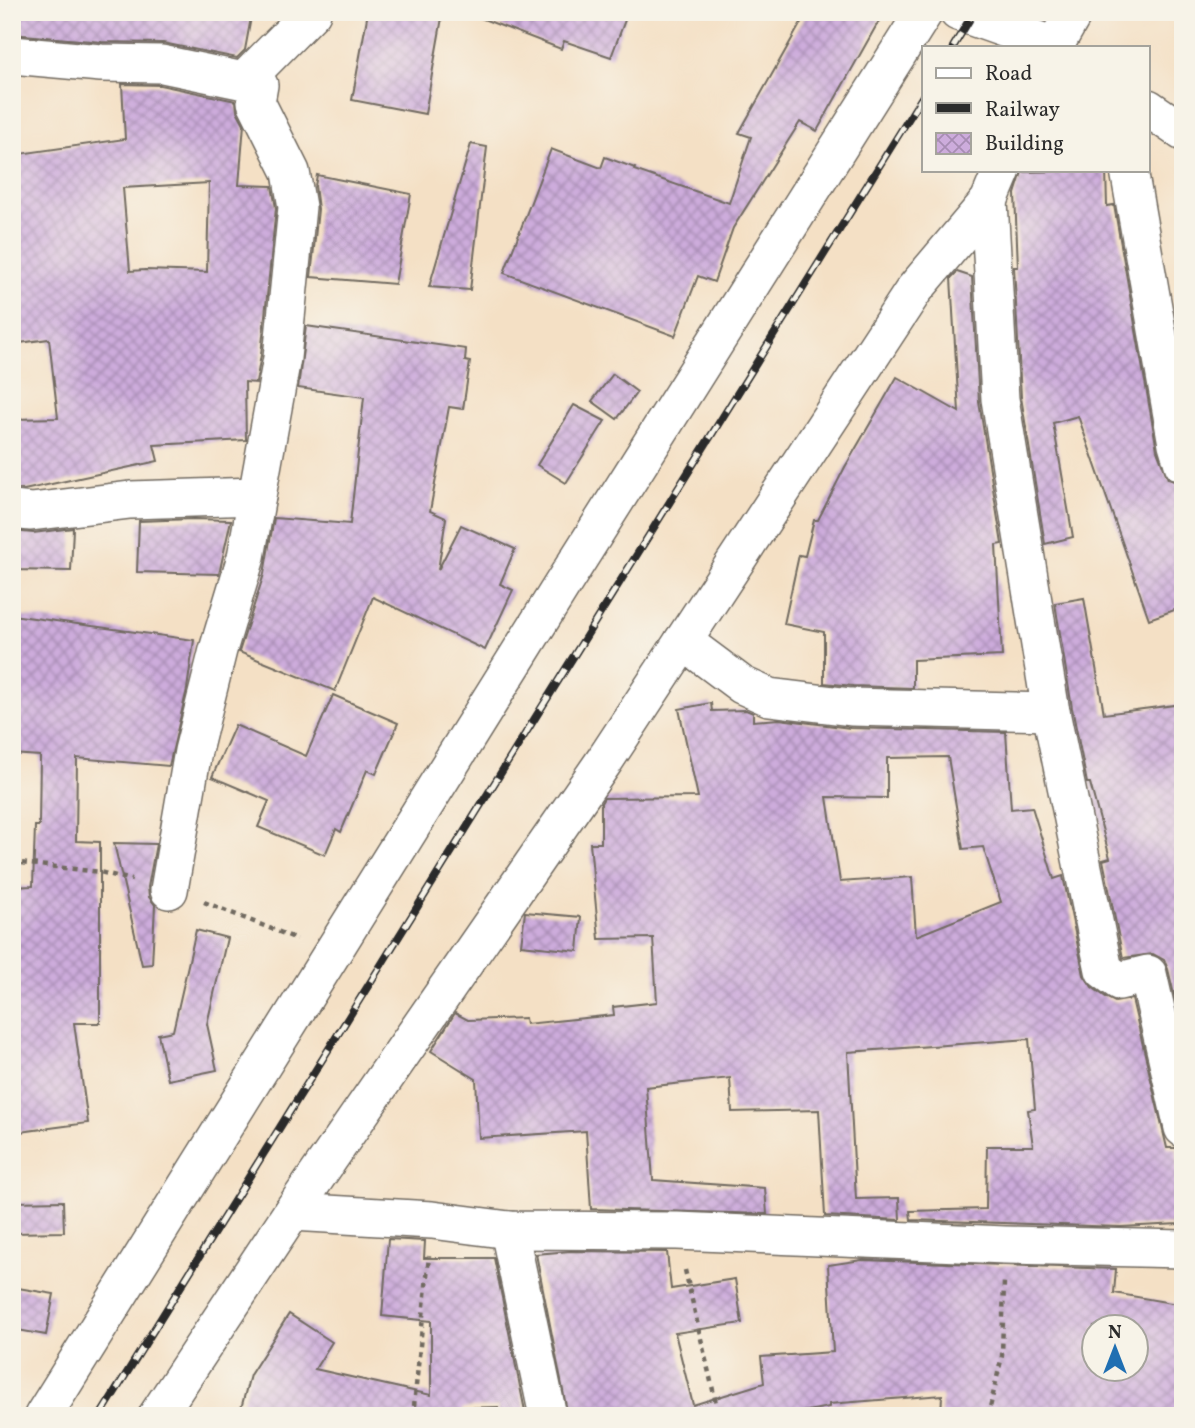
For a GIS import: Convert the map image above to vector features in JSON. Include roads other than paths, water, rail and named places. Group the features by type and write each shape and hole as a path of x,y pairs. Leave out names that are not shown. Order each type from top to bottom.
{"street":[{"path":"244,81 312,12"},
{"path":"43,1416 556,593 924,12"},
{"path":"958,12 1052,46"},
{"path":"1056,46 1074,12"},
{"path":"12,55 102,63 162,64 259,85 256,102 291,172 297,207 282,358 246,557 218,650 194,751 169,890"},
{"path":"1150,109 1183,132"},
{"path":"1129,172 1177,444 1183,464"},
{"path":"157,1416 292,1212 605,760 914,290 995,185"},
{"path":"995,185 1000,399 1051,712 1104,970 1119,981 1148,974 1183,1128"},
{"path":"12,510 31,512 130,500 257,496"},
{"path":"683,641 742,685 769,697 851,707 1051,712"},
{"path":"292,1212 432,1220 509,1230 677,1231 1005,1245 1183,1249"},
{"path":"509,1230 548,1416"}],"railway":[{"path":"954,46 974,12"},
{"path":"100,1416 922,97"}]}
